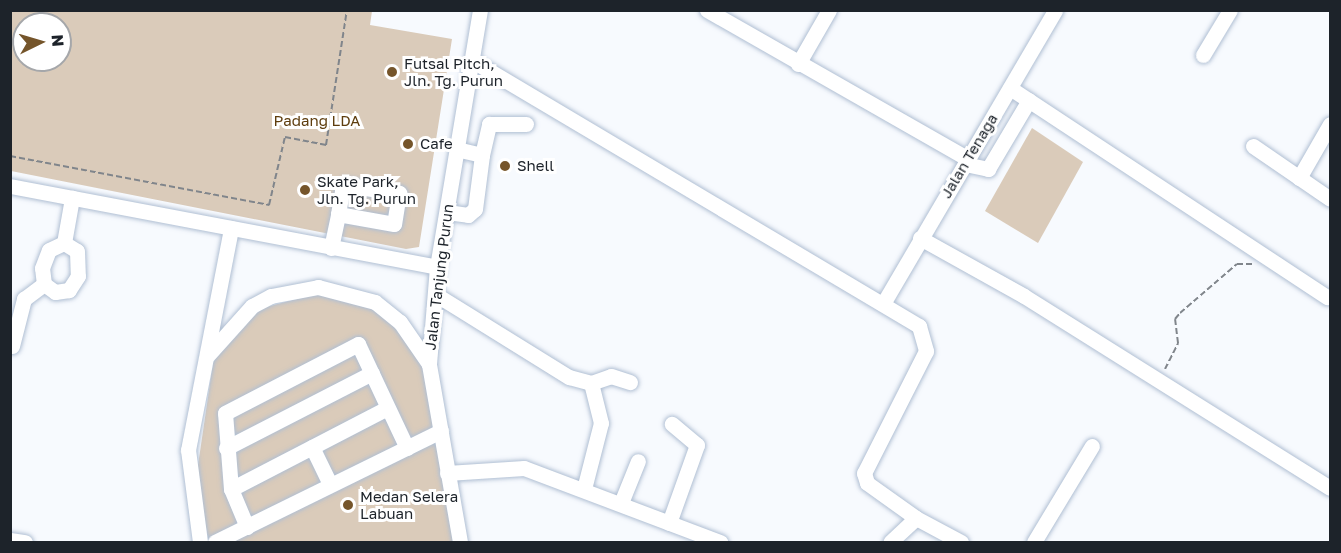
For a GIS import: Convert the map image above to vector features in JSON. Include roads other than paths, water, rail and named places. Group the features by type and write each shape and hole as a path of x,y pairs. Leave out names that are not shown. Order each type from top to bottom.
{"street":[{"name":"Jalan Tanjung Purun","path":"460,543 429,364 437,267 480,10"},
{"path":"707,10 966,162 988,169 1029,100"},
{"path":"798,64 829,10"},
{"name":"Jalan Tenaga","path":"884,302 1055,10"},
{"path":"1203,55 1230,10"},
{"path":"472,61 884,302 918,326 926,351 865,464 864,478 916,518 961,543"},
{"path":"1010,87 1327,297"},
{"path":"447,212 472,213 489,124 526,124"},
{"path":"1299,178 1330,124"},
{"path":"1253,146 1330,199"},
{"path":"457,149 482,155"},
{"path":"10,186 437,267"},
{"path":"12,346 24,299 44,284 46,254 64,243 72,198"},
{"path":"331,248 338,214"},
{"path":"200,543 188,457 204,360 231,228"},
{"path":"920,238 1163,382 1330,488"},
{"path":"44,284 63,293 76,282 79,257 64,243"},
{"path":"204,360 252,306 271,296 318,287 375,302 400,322 429,364"},
{"path":"435,294 569,377 591,383 607,376 630,382"},
{"path":"247,527 231,489 225,413 358,344 407,448"},
{"path":"226,448 372,374"},
{"path":"584,489 601,423 591,383"},
{"path":"231,489 387,408"},
{"path":"669,523 697,445 672,424"},
{"path":"215,543 441,431"},
{"path":"1034,543 1092,446"},
{"path":"312,447 330,484"},
{"path":"621,503 638,461"},
{"path":"447,473 512,466 584,489 669,523 703,540 720,543"},
{"path":"890,543 916,518"},
{"path":"10,540 25,543"}],"place":[{"name":"Futsal Pitch, Jln. Tg. Purun","path":"392,72"},
{"name":"Cafe","path":"408,144"},
{"name":"Shell","path":"505,166"},
{"name":"Skate Park, Jln. Tg. Purun","path":"305,190"},
{"name":"Medan Selera Labuan","path":"348,505"}],"park label":[{"name":"Padang LDA","path":"317,121"}]}
